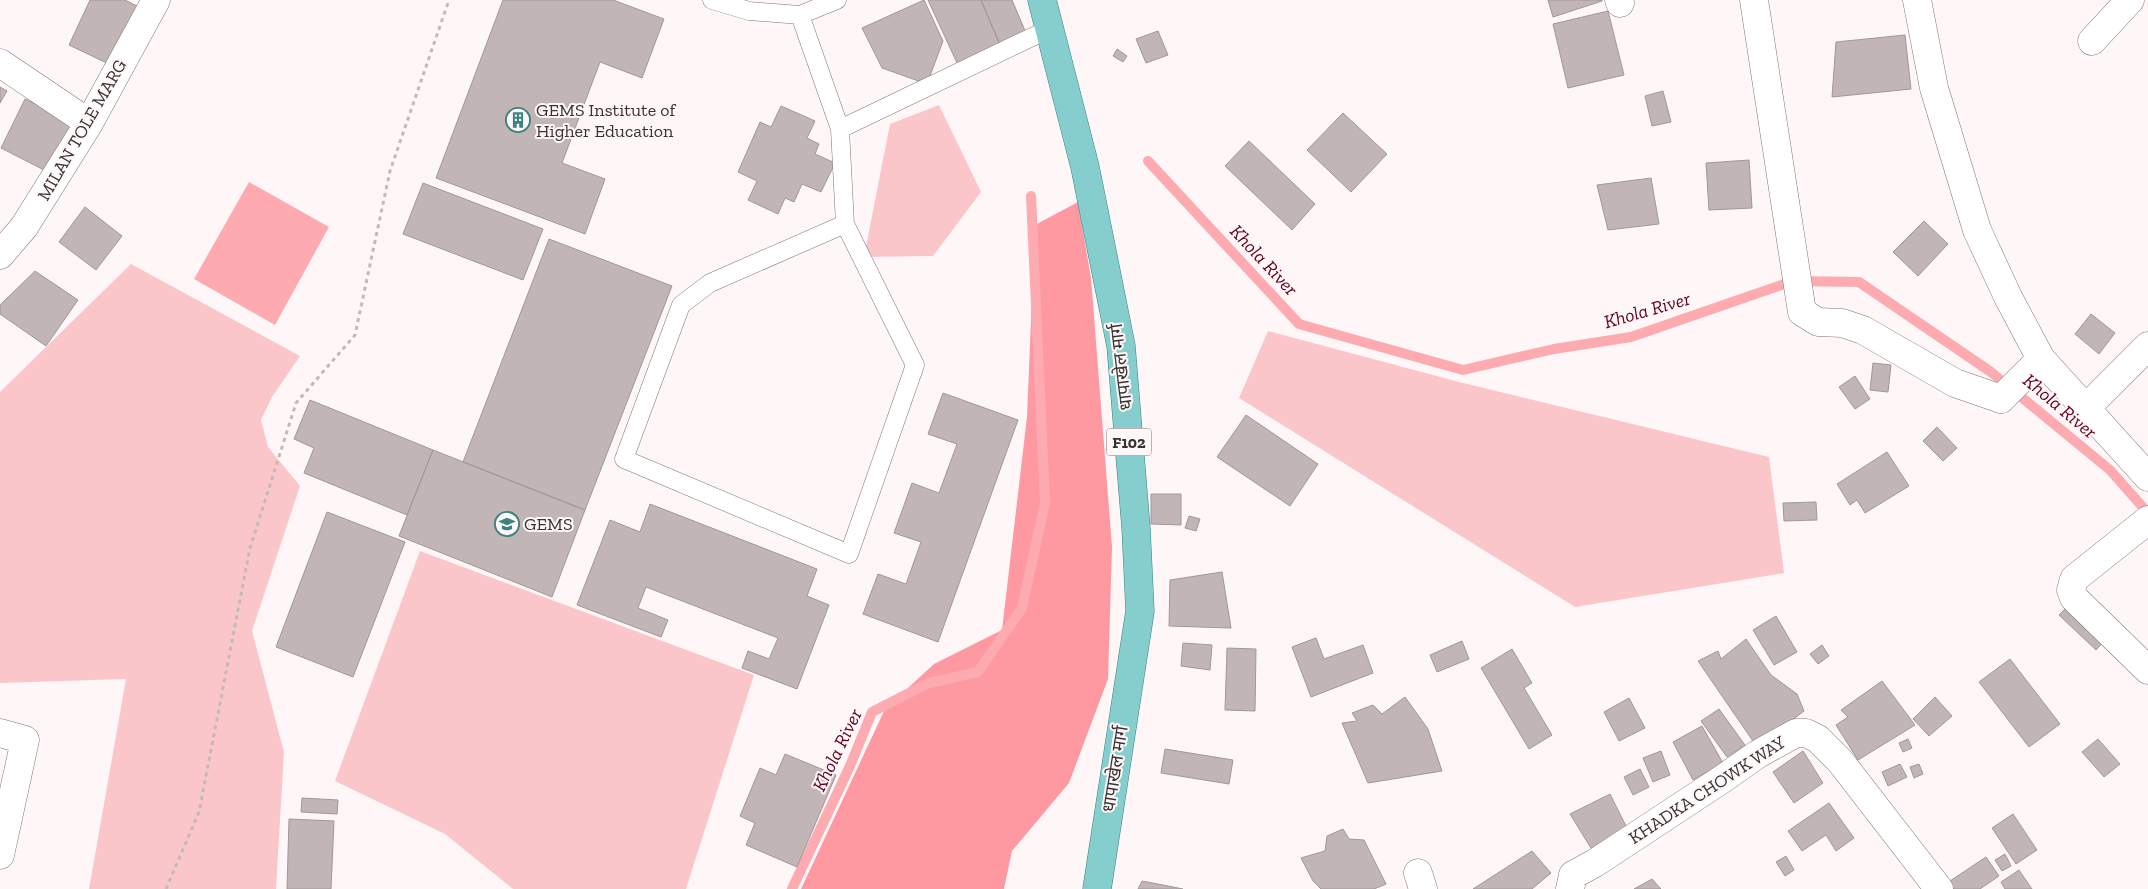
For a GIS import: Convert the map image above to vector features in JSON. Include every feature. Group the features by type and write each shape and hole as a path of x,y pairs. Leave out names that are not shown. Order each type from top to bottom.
{"main road":[{"name":"धापाखेल मार्ग","path":"1042,0 1085,168 1121,346 1136,528 1140,611 1097,889"}],"street":[{"name":"MILAN TOLE MARG","path":"0,255 24,227 89,123 156,0"},
{"path":"1754,0 1802,312 1818,322 1842,323 1864,330 1955,383 2001,400 2041,359"},
{"path":"1917,0 1934,88 1977,230 2008,296 2041,359 2148,477"},
{"path":"2092,41 2130,0"},
{"path":"0,63 89,123"},
{"path":"2086,408 2148,346"},
{"path":"2145,522 2074,580 2071,590 2074,598 2148,670"},
{"path":"0,733 25,740 0,855"},
{"name":"KHADKA CHOWK WAY","path":"1570,889 1573,875 1595,863 1722,780 1758,754 1796,733 1806,733 1818,739 1840,761 1939,889"}],"lane":[{"path":"712,0 749,11 800,15 838,0"},
{"path":"800,15 840,129 845,224 916,365 849,554 624,458 681,305 710,283 845,224"},
{"path":"840,129 1049,29"}],"path":[{"path":"166,889 199,812 253,539 296,403 355,335 390,172 449,0"}],"shaded area":[{"path":"939,105 981,192 933,256 864,257 890,124"},
{"path":"249,182 329,227 275,325 194,279"},
{"path":"1078,202 1091,278 1112,547 1108,679 1069,783 1012,851 1004,889 801,889 885,709 934,664 1002,630 1027,417 1035,225"},
{"path":"131,264 300,356 272,397 261,420 268,447 300,486 252,631 284,752 276,889 89,889 126,679 0,683 0,392"},
{"path":"1268,331 1459,382 1769,457 1784,573 1575,607 1239,398"},
{"path":"420,551 754,675 686,889 513,889 445,834 335,781"}],"building":[{"path":"90,0 125,0 139,7 111,65 69,45"},
{"name":"GEMS Institute of Higher Education","path":"503,0 613,0 664,19 642,78 600,62 562,163 605,179 585,234 436,178"},
{"path":"924,0 943,41 927,84 882,68 862,28"},
{"path":"928,0 981,0 1000,45 957,63"},
{"path":"981,0 1012,0 1026,33 1000,45"},
{"path":"1548,0 1602,0 1602,1 1553,17"},
{"path":"1608,11 1624,75 1568,88 1553,24"},
{"path":"1158,31 1168,55 1146,63 1136,39"},
{"path":"1905,35 1911,89 1832,97 1836,42"},
{"path":"1117,49 1127,56 1123,62 1113,56"},
{"path":"0,87 7,91 0,103"},
{"path":"1663,91 1671,122 1652,126 1645,96"},
{"path":"25,99 75,123 50,173 1,148"},
{"path":"781,106 815,121 807,138 819,144 815,154 835,163 821,192 802,184 794,202 785,198 778,214 748,200 757,181 738,172 760,122 771,127"},
{"path":"1343,113 1387,154 1351,192 1307,150"},
{"path":"1249,141 1315,204 1292,230 1225,166"},
{"path":"1749,160 1752,208 1709,210 1706,163"},
{"path":"1651,178 1659,224 1608,230 1597,185"},
{"path":"423,183 543,229 523,280 403,234"},
{"path":"85,207 122,236 96,270 59,242"},
{"path":"1924,221 1948,244 1918,276 1893,252"},
{"path":"549,239 672,286 585,510 463,462"},
{"path":"35,271 78,300 46,346 0,314 0,305"},
{"path":"2091,314 2115,333 2099,354 2075,334"},
{"path":"1873,363 1891,365 1888,392 1870,390"},
{"path":"1855,376 1870,399 1855,409 1839,387"},
{"path":"943,393 1018,420 938,642 863,614 878,574 906,584 921,542 894,533 912,483 939,493 957,444 928,434"},
{"path":"310,400 433,450 407,515 304,473 314,448 294,439"},
{"path":"1246,415 1318,464 1290,506 1217,457"},
{"path":"1937,427 1957,448 1943,461 1923,441"},
{"path":"433,450 585,510 552,597 399,536"},
{"path":"1887,452 1909,486 1865,513 1857,500 1850,505 1837,484"},
{"path":"1151,494 1181,494 1181,525 1151,524"},
{"path":"1816,502 1817,520 1784,521 1783,503"},
{"path":"650,504 817,569 807,596 829,605 797,689 742,668 748,651 769,659 778,638 646,587 638,608 668,620 661,637 577,605 610,520 640,532"},
{"path":"327,512 405,542 353,677 276,647"},
{"path":"1189,516 1200,519 1196,531 1185,528"},
{"path":"1222,572 1231,628 1169,626 1170,580"},
{"path":"2069,605 2105,640 2096,650 2059,615"},
{"path":"1776,616 1797,652 1774,665 1753,630"},
{"path":"1316,638 1324,659 1363,645 1373,673 1311,697 1292,647"},
{"path":"1746,639 1771,675 1797,694 1804,711 1757,747 1698,661 1718,651 1721,659"},
{"path":"1462,641 1469,659 1437,672 1430,655"},
{"path":"1183,643 1212,645 1210,670 1181,666"},
{"path":"1822,645 1829,656 1818,664 1810,654"},
{"path":"1227,648 1256,649 1255,711 1225,710"},
{"path":"1512,649 1532,683 1524,688 1552,735 1529,749 1481,668"},
{"path":"2010,659 2060,724 2029,747 1979,682"},
{"path":"1882,681 1915,725 1858,760 1836,725 1848,717 1841,710"},
{"path":"1405,697 1428,729 1442,771 1368,783 1342,723 1357,721 1352,713 1373,705 1382,714"},
{"path":"1935,697 1952,716 1929,736 1913,719"},
{"path":"1629,698 1645,728 1619,741 1604,712"},
{"path":"1719,709 1745,745 1727,757 1701,721"},
{"path":"1702,726 1723,763 1693,780 1673,742"},
{"path":"1908,739 1912,748 1903,752 1899,743"},
{"path":"2098,739 2120,764 2104,777 2082,752"},
{"path":"1165,749 1233,760 1229,784 1161,773"},
{"path":"1661,751 1670,775 1653,782 1643,758"},
{"path":"1803,751 1823,783 1794,803 1773,772"},
{"path":"785,754 836,775 797,867 746,845 755,823 740,816 760,768 776,775"},
{"path":"1900,764 1907,777 1888,786 1882,772"},
{"path":"1919,764 1923,774 1914,778 1910,767"},
{"path":"1640,769 1649,787 1633,795 1624,777"},
{"path":"1610,794 1628,830 1594,853 1570,814"},
{"path":"302,798 338,800 337,814 301,812"},
{"path":"1829,803 1854,838 1836,851 1826,835 1802,851 1788,831"},
{"path":"2013,814 2037,850 2016,864 1992,828"},
{"path":"289,819 334,821 331,889 287,889"},
{"path":"1343,829 1349,839 1364,840 1386,884 1374,889 1321,889 1313,881 1301,858 1325,851 1327,836"},
{"path":"1532,851 1551,873 1532,889 1473,889"},
{"path":"2005,854 2011,866 2002,871 1995,860"},
{"path":"1786,856 1794,870 1785,876 1776,862"},
{"path":"1986,857 1999,876 1980,889 1951,889 1947,883"},
{"path":"2019,870 2032,889 2005,889 2001,882"},
{"path":"1652,879 1661,889 1634,889"},
{"path":"1142,881 1158,884 1183,889 1138,889"}],"waterway":[{"name":"Khola River","path":"1148,161 1299,324 1463,370 1554,349 1631,337 1793,281 1859,282 1991,372 2110,470 2148,513"},
{"name":"Khola River","path":"792,889 850,766 872,712 929,683 978,672 1022,608 1045,503 1031,196"}],"place":[{"name":"GEMS Institute of Higher Education","path":"518,120"},
{"name":"GEMS","path":"507,524"}]}
